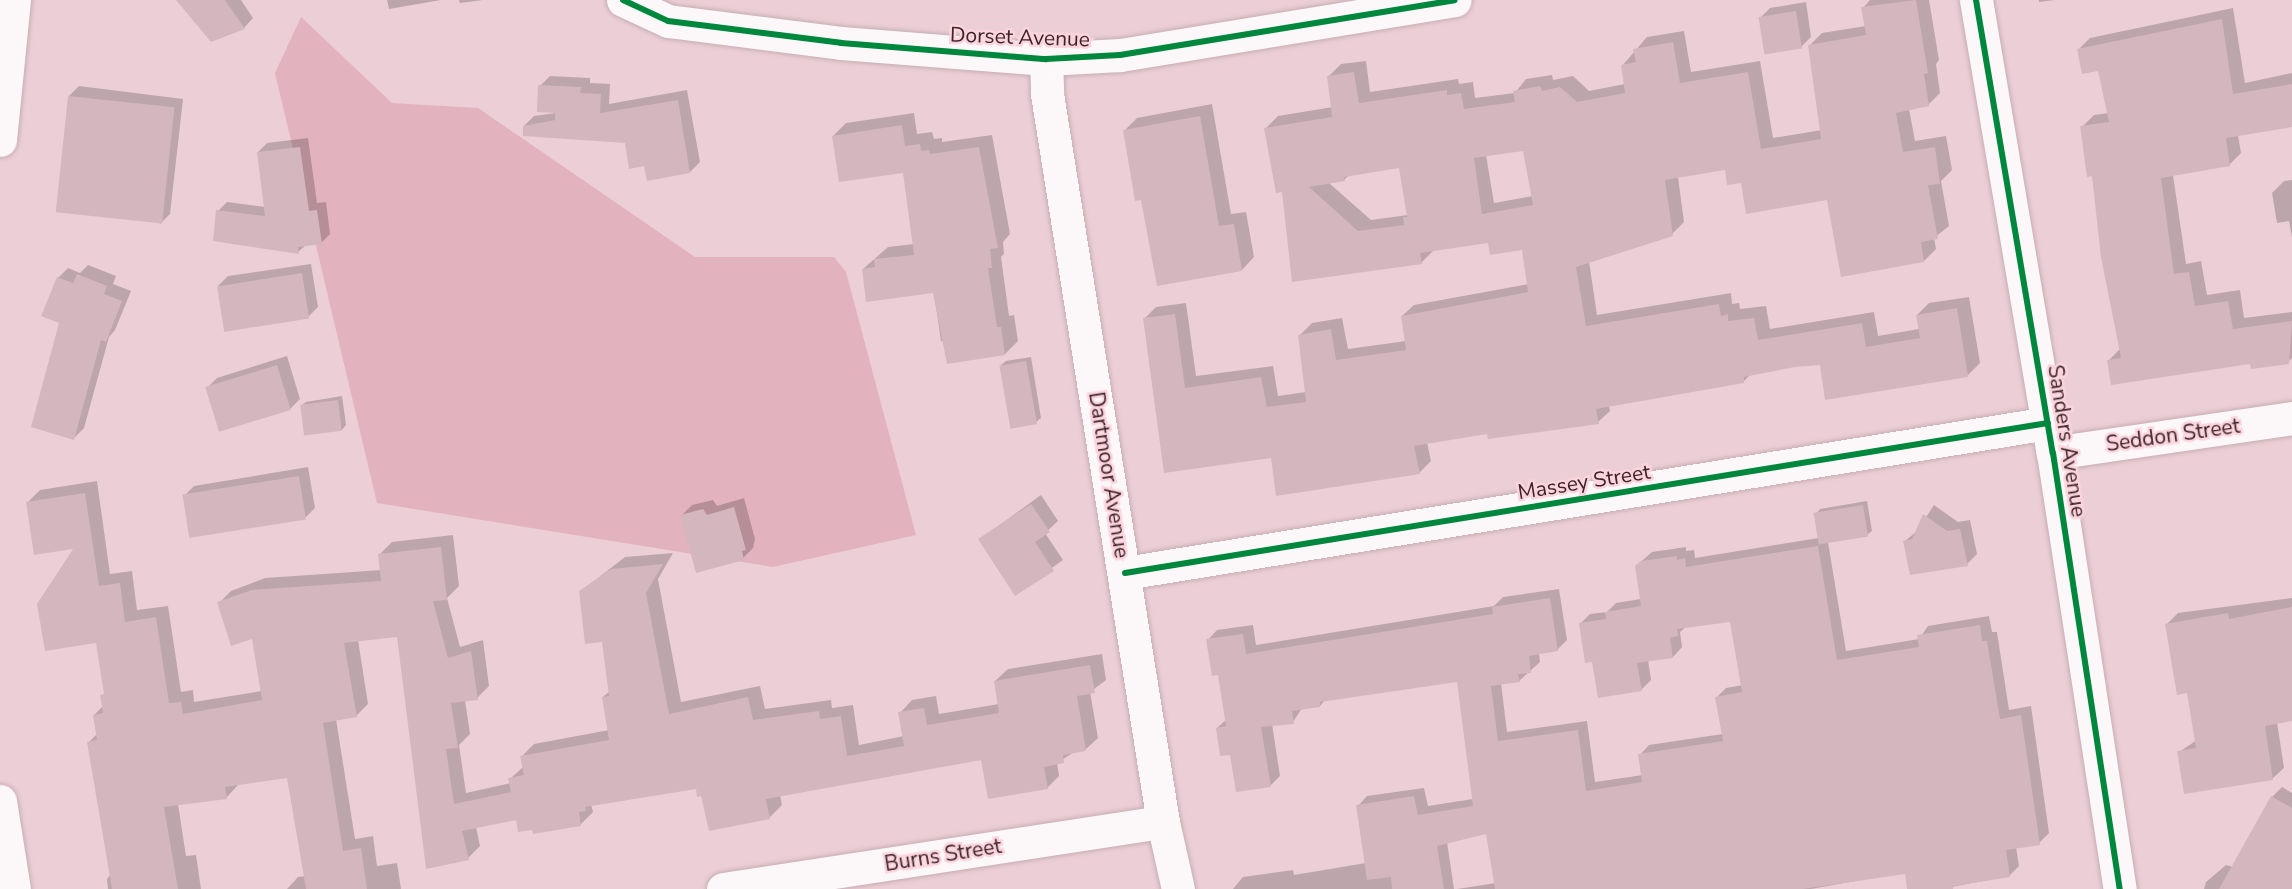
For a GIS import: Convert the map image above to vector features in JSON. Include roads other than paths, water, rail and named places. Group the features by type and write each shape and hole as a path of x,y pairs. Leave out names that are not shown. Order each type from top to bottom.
{"street":[{"path":"0,140 14,0"},
{"name":"Dorset Avenue","path":"623,0 668,21 841,43 1046,59 1120,56 1455,0"},
{"name":"Sanders Avenue","path":"1976,0 2050,438 2120,889"},
{"name":"Dartmoor Avenue","path":"1046,59 1047,94 1163,822 1178,889"},
{"name":"Seddon Street","path":"2050,438 2292,418"},
{"name":"Massey Street","path":"1125,573 2050,438"},
{"path":"0,801 14,889"},
{"name":"Burns Street","path":"723,889 1163,822"}]}
